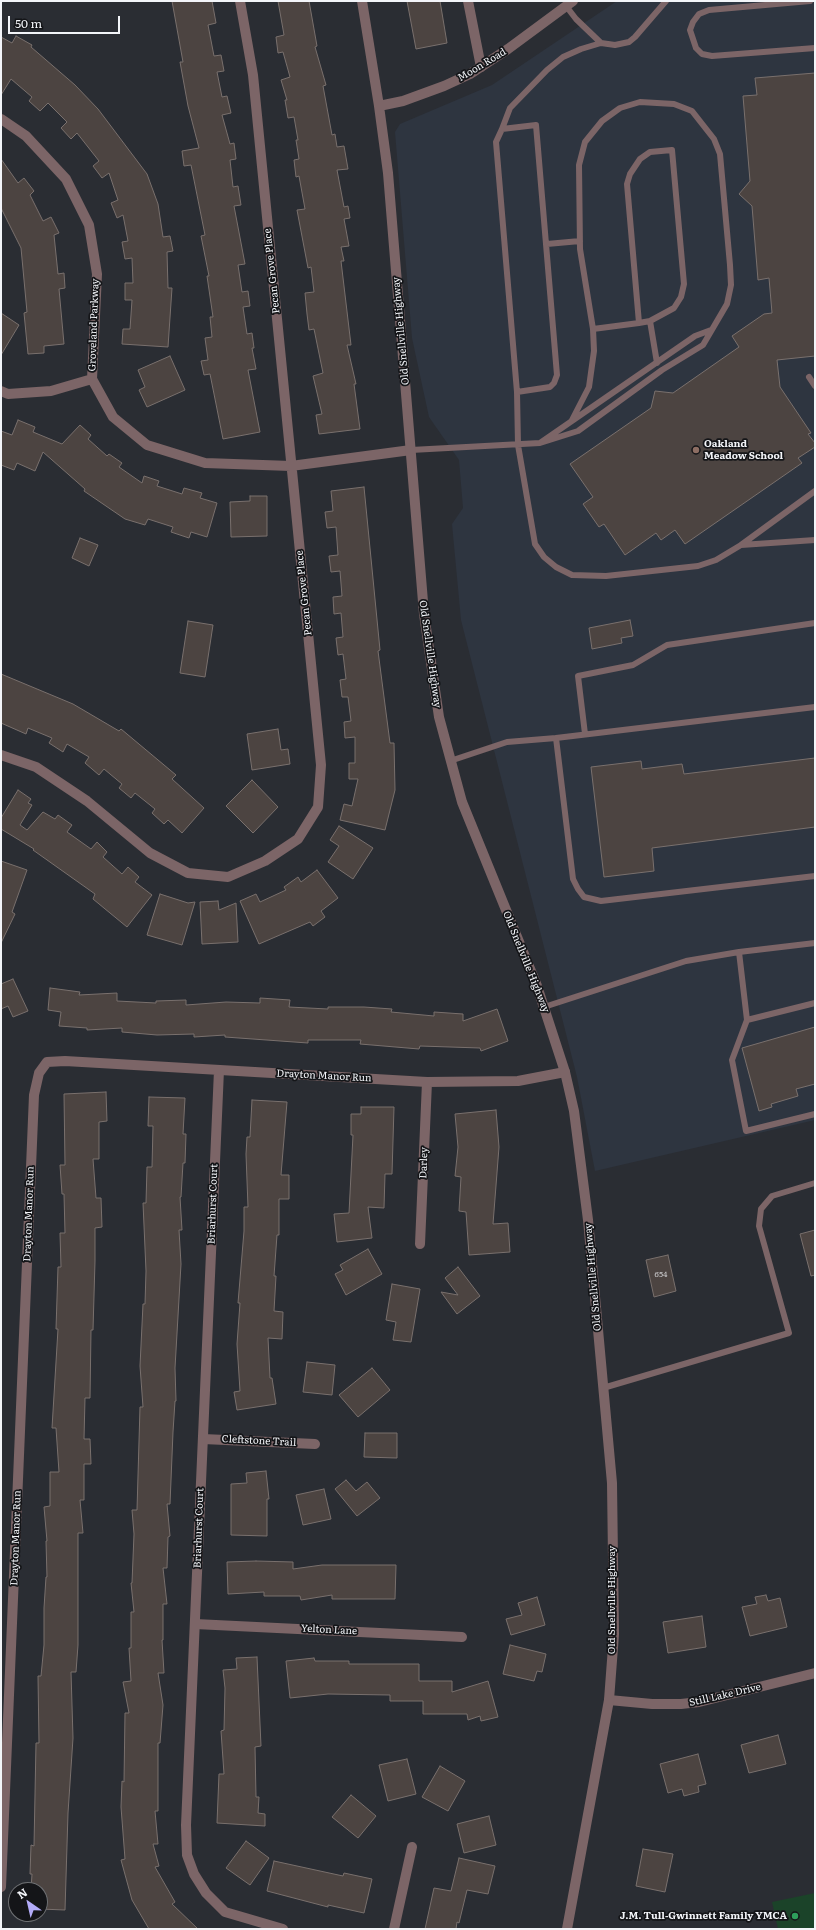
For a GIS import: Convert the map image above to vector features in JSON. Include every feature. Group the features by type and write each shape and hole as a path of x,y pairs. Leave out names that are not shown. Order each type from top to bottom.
{"street":[{"name":"Pecan Grove Place","path":"1,755 36,767 87,801 150,852 188,873 228,877 265,861 298,839 318,807 321,765 253,75 240,1"},
{"name":"Old Snellville Highway","path":"362,1 388,173 424,614 439,717 462,802 544,1007 565,1072 574,1111 588,1220 612,1484 614,1634 609,1700 567,1929"},
{"path":"468,1 481,67"},
{"name":"Moon Road","path":"379,106 403,101 444,86 481,67 569,4"},
{"name":"Groveland Parkway","path":"1,119 26,136 66,179 89,225 96,274 92,379 113,417 147,445 205,463 291,466 411,450"},
{"path":"1,391 8,394 51,391 92,379"},
{"name":"Drayton Manor Run","path":"1,1887 34,1103 39,1073 47,1062 65,1061 427,1082 518,1081 565,1072"},
{"name":"Briarhurst Court","path":"219,1070 186,1825 187,1855 194,1874 206,1893 225,1912 283,1929"},
{"name":"Darley","path":"420,1244 427,1082"},
{"name":"Cleftstone Trail","path":"203,1439 315,1444"},
{"name":"Yelton Lane","path":"195,1624 462,1637"},
{"name":"Still Lake Drive","path":"609,1700 652,1704 681,1704 699,1702 815,1673"},
{"path":"394,1929 412,1847"}],"lane":[{"path":"666,1 629,42 615,45 601,43 582,49 563,58 547,70 510,108 496,142 517,392 518,445 534,544 544,557 556,567 572,575 606,576 698,566 716,560 741,545 815,491"},
{"path":"810,1 709,10 699,14 693,22 690,30 696,48 702,54 712,56 815,48"},
{"path":"569,4 576,19 601,43"},
{"path":"411,450 540,443 578,431 662,370 703,345 727,304 731,284 723,174 720,154 714,139 692,111 674,104 640,102 620,108 602,120 585,142 579,164 580,241 593,329 594,351 589,387 572,420"},
{"path":"502,129 536,125 556,380 550,387 517,392"},
{"path":"593,329 639,323 650,321 674,308 681,297 684,284 672,150 650,152 640,159 630,174 628,184 639,323"},
{"path":"546,244 580,241"},
{"path":"650,321 657,363"},
{"path":"540,443 696,336 711,330"},
{"path":"809,377 815,386"},
{"path":"741,545 815,540"},
{"path":"585,734 578,676 633,665 667,645 815,623"},
{"path":"450,761 507,742 556,738 815,707"},
{"path":"556,738 573,880 584,897 601,901 815,876"},
{"path":"544,1007 686,961 739,952 815,943"},
{"path":"739,952 747,1020 732,1060 746,1131 815,1114"},
{"path":"747,1020 815,1003"},
{"path":"603,1388 789,1333 759,1226 761,1209 772,1196 815,1183"}],"shaded area":[{"path":"617,1 815,1 815,1120 595,1171 577,1077 461,620 452,524 463,508 459,460 429,417 412,338 395,132 400,124 492,85"}],"green space":[{"name":"J.M. Tull-Gwinnett Family YMCA","path":"815,1893 815,1929 778,1929 772,1902"}],"building":[{"path":"172,1 212,1 216,23 208,25 214,56 221,55 224,71 217,72 222,97 227,96 231,113 222,115 230,144 234,143 236,159 230,160 233,187 238,186 241,205 234,206 245,264 238,265 242,292 248,291 250,306 243,307 247,334 252,333 254,348 252,348 256,369 248,370 260,432 223,439 210,374 204,375 201,361 208,360 205,338 212,337 210,317 213,317 207,276 209,276 201,236 205,235 191,165 184,166 182,151 199,148 188,106 180,62 183,62"},
{"path":"278,1 309,1 317,46 315,47 326,85 323,86 332,135 335,134 337,147 344,146 348,169 337,170 344,207 348,206 350,218 344,219 349,246 341,247 344,261 341,261 351,345 347,345 356,384 354,384 360,429 319,434 316,415 322,414 313,376 323,373 314,329 309,330 307,314 305,293 314,292 311,267 308,268 297,210 305,209 299,176 296,177 294,160 299,159 296,140 298,140 294,117 288,118 285,100 287,100 281,80 290,77 283,52 278,53 276,37 284,35"},
{"path":"407,1 440,1 447,43 416,49"},
{"path":"16,36 32,45 31,47 75,85 98,109 147,174 158,204 163,237 170,236 173,251 167,252 168,288 172,288 168,347 122,344 123,329 130,329 132,300 125,300 125,283 133,283 132,258 125,259 122,242 128,241 123,215 117,218 111,203 118,200 109,173 102,178 93,166 99,161 77,133 71,139 61,128 67,122 48,103 40,111 29,101 32,97 11,79 1,95 1,37 12,43"},
{"path":"815,73 815,356 777,360 780,387 811,433 808,434 815,443 815,447 798,458 802,463 685,544 675,530 661,540 656,533 625,555 604,524 599,527 583,504 593,497 570,464 651,408 655,391 673,393 739,347 732,336 764,314 772,313 769,278 758,280 752,206 739,194 750,181 743,96 757,95 755,78"},
{"path":"1,159 18,183 24,178 34,191 30,195 43,221 51,217 59,233 54,235 58,274 64,273 65,288 59,289 64,344 44,346 44,353 28,354 24,313 27,312 21,248 1,208"},
{"path":"1,313 19,325 1,355"},
{"path":"170,356 185,390 147,407 139,390 145,387 138,370"},
{"path":"18,420 35,427 33,432 62,444 80,425 91,435 88,439 107,456 109,454 122,463 119,467 142,483 144,476 159,481 157,486 182,494 184,488 202,493 200,498 217,503 207,537 191,532 189,538 171,532 173,527 148,519 145,525 125,519 84,491 85,489 43,452 35,471 17,463 14,470 1,465 1,431 12,435"},
{"path":"364,487 380,650 378,651 390,743 394,743 395,790 385,830 340,820 344,804 352,806 358,779 349,779 349,763 355,763 355,737 345,738 344,722 351,721 348,697 342,697 340,680 346,679 343,654 338,655 336,638 343,637 341,613 334,614 333,597 342,596 340,571 331,572 329,556 338,555 336,527 327,528 325,512 333,511 331,491"},
{"path":"250,496 267,496 267,536 231,537 230,502 250,501"},
{"path":"80,538 98,545 89,566 72,558"},
{"path":"630,620 633,636 621,638 622,643 592,649 589,628"},
{"path":"188,621 213,625 205,677 180,673"},
{"path":"1,674 73,704 119,731 121,729 176,775 172,779 204,808 182,833 168,820 164,824 152,813 155,809 135,793 131,798 119,788 122,784 104,769 99,775 85,763 89,757 67,744 63,752 49,743 52,738 28,728 26,734 1,723"},
{"path":"278,729 281,750 288,749 290,764 252,770 247,734"},
{"path":"815,758 815,827 652,848 654,871 604,877 591,767 641,761 642,769 682,764 684,774"},
{"path":"252,780 278,807 253,833 226,806"},
{"path":"18,790 31,799 28,803 32,805 20,825 27,830 43,812 55,819 58,815 72,825 67,832 91,849 97,842 107,852 103,857 122,874 128,867 139,877 135,882 152,895 127,927 93,899 95,894 33,850 34,849 1,829 1,818"},
{"path":"339,826 373,848 353,879 328,862 339,846 330,840"},
{"path":"1,861 27,870 12,912 15,914 1,943"},
{"path":"317,870 338,898 321,911 325,917 313,926 310,922 259,944 240,901 256,894 260,902 286,890 284,887 298,877 301,882"},
{"path":"160,894 188,903 195,902 182,945 147,935"},
{"path":"218,901 219,910 236,903 238,942 202,944 200,902"},
{"path":"13,979 28,1011 13,1017 8,1006 1,1009 1,984"},
{"path":"50,988 80,992 79,995 117,993 117,1001 156,1003 156,1001 186,1000 186,1005 226,1002 260,1003 260,998 290,1000 289,1007 328,1009 328,1007 364,1007 392,1009 391,1012 434,1016 434,1012 463,1014 463,1021 497,1009 508,1041 481,1051 480,1048 420,1046 419,1049 360,1044 361,1040 308,1040 308,1043 225,1037 225,1035 194,1037 194,1034 157,1035 122,1032 122,1028 87,1030 87,1028 59,1026 61,1012 48,1010"},
{"path":"815,1027 815,1084 796,1089 798,1096 771,1104 772,1107 759,1111 742,1048"},
{"path":"106,1092 107,1121 99,1122 99,1159 93,1159 96,1198 101,1198 102,1227 95,1228 90,1398 85,1398 84,1439 90,1439 91,1464 84,1464 84,1500 80,1500 83,1533 78,1533 78,1645 76,1672 71,1672 73,1738 68,1813 65,1910 48,1909 48,1882 32,1882 32,1874 30,1874 31,1845 34,1846 36,1743 39,1743 38,1676 41,1676 44,1645 44,1608 47,1577 47,1541 44,1507 50,1506 50,1472 59,1472 56,1428 52,1428 58,1329 56,1329 58,1267 61,1267 60,1233 65,1233 64,1194 62,1194 60,1165 65,1165 64,1094"},
{"path":"149,1097 185,1098 183,1134 186,1134 185,1163 183,1163 180,1197 182,1230 179,1230 181,1264 175,1368 176,1401 170,1504 167,1504 170,1536 168,1537 167,1568 163,1568 167,1604 163,1604 162,1640 164,1673 158,1673 163,1705 160,1743 158,1743 158,1811 155,1811 158,1844 153,1844 159,1866 155,1867 175,1902 172,1904 198,1929 149,1929 132,1900 121,1860 125,1859 121,1807 122,1781 124,1782 125,1713 129,1713 123,1682 131,1681 129,1648 131,1648 131,1612 134,1612 131,1583 134,1534 132,1510 137,1510 140,1407 143,1407 140,1366 146,1271 143,1203 146,1203 147,1167 152,1167 153,1126 148,1126"},
{"path":"252,1100 287,1102 281,1175 289,1175 289,1199 279,1199 279,1235 277,1235 274,1276 276,1276 274,1311 283,1312 282,1339 268,1338 270,1378 272,1378 276,1404 237,1410 234,1392 240,1391 237,1344 240,1303 238,1303 244,1231 244,1207 248,1207 246,1154 247,1137 250,1137"},
{"path":"361,1107 394,1107 392,1174 385,1174 384,1208 368,1207 372,1238 337,1242 334,1214 349,1213 353,1135 351,1135 351,1114 361,1114"},
{"path":"496,1110 499,1147 493,1224 508,1223 510,1252 469,1255 466,1212 459,1211 461,1177 455,1176 458,1147 455,1114"},
{"path":"815,1230 815,1275 811,1276 800,1234"},
{"path":"368,1249 382,1274 346,1295 335,1274 343,1270 340,1265"},
{"path":"668,1255 676,1291 654,1297 646,1260"},
{"path":"458,1267 480,1296 457,1314 441,1292 458,1295 445,1278"},
{"path":"392,1284 420,1289 411,1342 393,1340 396,1322 386,1320"},
{"path":"307,1362 335,1365 332,1395 303,1392"},
{"path":"372,1368 390,1390 358,1417 339,1395"},
{"path":"365,1433 397,1433 397,1458 364,1457"},
{"path":"266,1471 269,1499 267,1499 267,1536 231,1535 231,1484 247,1483 246,1473"},
{"path":"346,1480 356,1491 367,1482 380,1498 357,1516 335,1489"},
{"path":"324,1489 331,1519 303,1525 296,1495"},
{"path":"227,1562 293,1562 293,1569 322,1565 396,1565 395,1599 332,1599 332,1595 301,1600 300,1596 264,1596 264,1592 228,1594"},
{"path":"766,1595 768,1601 780,1598 787,1627 750,1636 742,1607 757,1604 755,1597"},
{"path":"537,1597 545,1625 511,1635 506,1619 522,1615 518,1603"},
{"path":"702,1616 706,1647 668,1653 663,1622"},
{"path":"510,1645 546,1654 542,1672 537,1671 534,1681 503,1674"},
{"path":"257,1657 261,1746 255,1747 256,1797 259,1797 258,1813 265,1814 265,1826 217,1823 219,1774 224,1774 221,1731 224,1730 225,1688 223,1670 237,1669 236,1658"},
{"path":"314,1658 315,1661 349,1661 349,1664 419,1664 419,1681 452,1681 452,1692 488,1681 498,1717 481,1721 480,1716 468,1720 467,1714 423,1714 423,1701 390,1701 390,1695 328,1694 290,1698 286,1661"},
{"path":"778,1735 786,1764 749,1773 741,1745"},
{"path":"698,1754 706,1784 698,1786 699,1792 684,1796 682,1789 668,1793 660,1764"},
{"path":"407,1759 416,1794 388,1801 379,1765"},
{"path":"440,1766 465,1781 448,1811 422,1797"},
{"path":"351,1795 376,1816 358,1838 332,1817"},
{"path":"489,1816 496,1845 464,1853 457,1824"},
{"path":"246,1841 269,1858 250,1885 226,1868"},
{"path":"643,1849 673,1854 665,1892 636,1886"},
{"path":"459,1858 495,1866 488,1894 467,1890 459,1923 457,1922 456,1929 425,1929 434,1888 451,1891"},
{"path":"274,1861 343,1876 344,1873 372,1879 364,1913 328,1905 328,1907 267,1891"}],"place":[{"name":"Oakland Meadow School","path":"696,450"},
{"name":"J.M. Tull-Gwinnett Family YMCA","path":"795,1916"}]}
